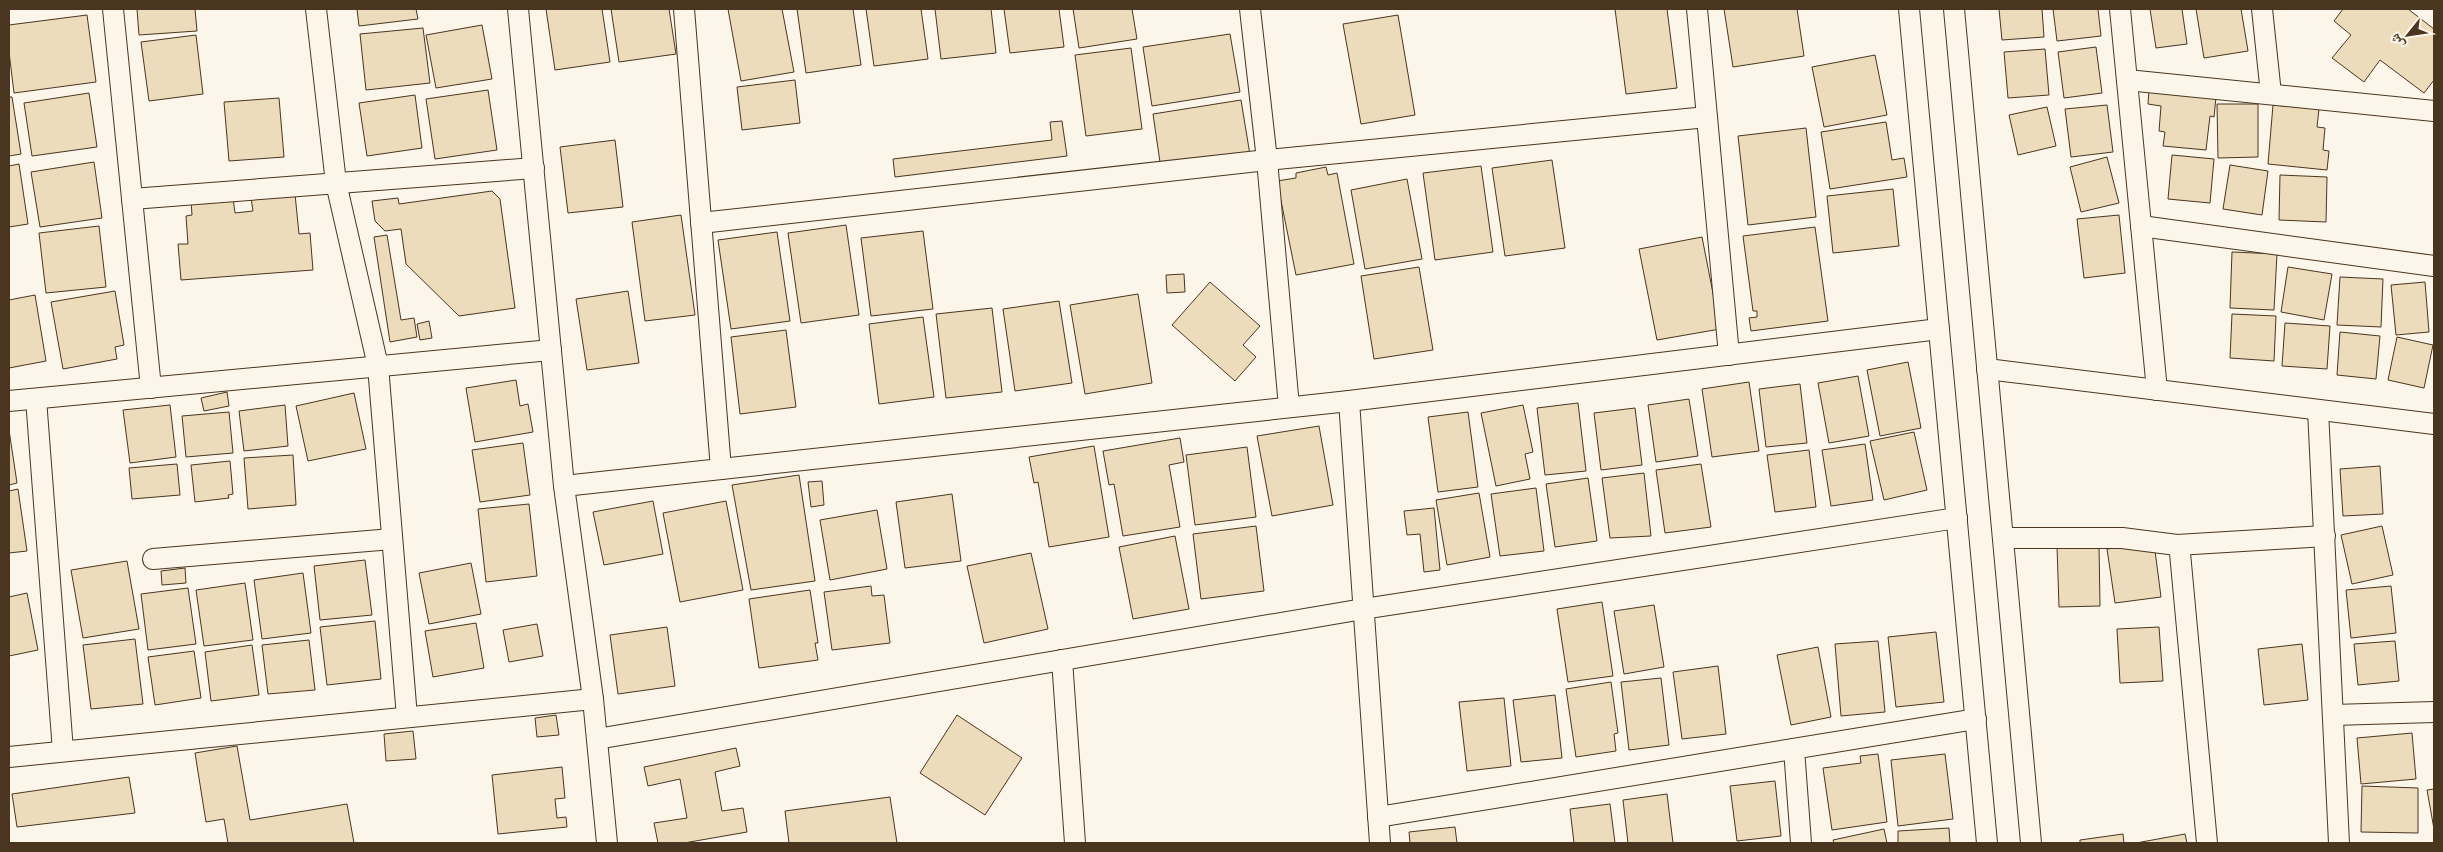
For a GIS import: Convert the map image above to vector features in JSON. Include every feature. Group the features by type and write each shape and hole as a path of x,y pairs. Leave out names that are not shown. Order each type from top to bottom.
{"street":[{"path":"113,9 151,388"},
{"path":"316,9 336,184 378,366 407,717"},
{"path":"518,9 564,486 593,698 607,843"},
{"path":"684,9 721,469"},
{"path":"1250,9 1267,160 1289,407"},
{"path":"1697,9 1729,354"},
{"path":"1909,9 1987,843"},
{"path":"1954,9 2031,843"},
{"path":"2120,9 2157,390"},
{"path":"2262,9 2271,94"},
{"path":"2127,80 2434,111"},
{"path":"701,222 1267,160 1707,117"},
{"path":"132,199 534,168"},
{"path":"2141,226 2434,266"},
{"path":"564,486 1349,401 1939,329"},
{"path":"9,401 551,350"},
{"path":"1987,369 2434,424"},
{"path":"36,399 63,751"},
{"path":"1349,401 1380,843"},
{"path":"2318,410 2340,843"},
{"path":"597,739 1363,609 1957,518"},
{"path":"2003,538 2122,538 2177,545 2325,536"},
{"path":"153,559 392,539"},
{"path":"2180,553 2207,843"},
{"path":"1062,660 1075,843"},
{"path":"9,757 593,698"},
{"path":"2333,715 2434,712"},
{"path":"1378,816 1976,719"},
{"path":"1794,749 1801,843"}],"building":[{"path":"137,9 195,9 197,31 139,35"},
{"path":"357,9 416,9 418,19 359,26"},
{"path":"546,9 602,9 610,62 555,70"},
{"path":"611,9 669,9 676,54 619,62"},
{"path":"728,9 782,9 794,72 741,81"},
{"path":"797,9 853,9 861,65 806,73"},
{"path":"866,9 921,9 928,59 874,66"},
{"path":"935,9 991,9 996,53 941,59"},
{"path":"1004,9 1059,9 1064,47 1010,53"},
{"path":"1073,9 1132,9 1137,39 1079,48"},
{"path":"1615,9 1667,9 1677,88 1626,94"},
{"path":"1724,9 1797,9 1804,56 1733,67"},
{"path":"1999,9 2042,9 2044,37 2002,40"},
{"path":"2053,9 2098,9 2101,36 2057,41"},
{"path":"2150,9 2182,9 2187,44 2156,48"},
{"path":"2196,9 2241,9 2248,51 2204,58"},
{"path":"2343,9 2408,9 2434,29 2434,80 2424,93 2380,60 2364,82 2332,58 2351,35 2334,21"},
{"path":"87,15 96,82 14,93 9,52 9,25"},
{"path":"1398,15 1415,115 1361,124 1343,24"},
{"path":"482,25 492,79 436,88 426,35"},
{"path":"423,28 430,83 366,90 360,34"},
{"path":"1230,34 1240,92 1152,106 1143,47"},
{"path":"196,35 203,94 149,101 141,42"},
{"path":"2096,47 2102,93 2064,98 2058,52"},
{"path":"1131,48 1142,129 1086,136 1075,55"},
{"path":"2045,49 2049,95 2008,98 2004,52"},
{"path":"1875,55 1887,115 1824,127 1812,67"},
{"path":"795,80 800,123 742,130 737,87"},
{"path":"488,90 497,150 435,159 426,99"},
{"path":"2149,90 2216,97 2214,117 2210,116 2206,150 2163,146 2165,132 2159,131 2161,106 2148,104"},
{"path":"89,93 97,147 32,156 24,103"},
{"path":"415,95 422,148 367,156 359,103"},
{"path":"9,97 12,97 21,154 9,156"},
{"path":"279,98 284,157 229,161 224,102"},
{"path":"1241,100 1250,155 1161,169 1153,114"},
{"path":"2217,104 2258,104 2258,157 2218,158"},
{"path":"2107,105 2113,152 2071,157 2065,109"},
{"path":"2273,105 2319,109 2317,127 2325,128 2323,150 2329,151 2327,170 2268,164"},
{"path":"2047,107 2056,146 2018,155 2009,115"},
{"path":"1062,121 1067,156 895,177 893,159 1052,140 1050,122"},
{"path":"1886,122 1892,160 1904,158 1907,177 1830,189 1821,132"},
{"path":"1806,128 1816,217 1748,225 1738,136"},
{"path":"615,140 623,207 568,213 560,147"},
{"path":"2172,155 2214,159 2210,203 2168,199"},
{"path":"2107,157 2119,203 2081,212 2070,167"},
{"path":"1552,160 1565,248 1505,256 1492,168"},
{"path":"94,162 102,218 40,227 31,172"},
{"path":"19,164 28,224 9,227 9,166"},
{"path":"2230,165 2268,171 2262,215 2223,209"},
{"path":"1481,166 1493,252 1435,260 1423,173"},
{"path":"1326,167 1328,175 1337,173 1354,264 1296,275 1277,181 1296,178 1296,173"},
{"path":"2280,175 2327,177 2326,222 2279,220"},
{"path":"1407,179 1422,259 1365,269 1351,190"},
{"path":"1893,189 1899,246 1833,253 1827,196"},
{"path":"492,191 500,199 515,308 459,316 406,264 401,229 385,231 375,221 372,201 398,198 399,204"},
{"path":"295,194 299,234 310,233 313,270 181,280 178,244 188,244 186,216 192,215 191,201 233,198 235,213 253,211 251,198"},
{"path":"681,215 695,315 645,321 632,222"},
{"path":"2119,215 2125,273 2084,278 2077,219"},
{"path":"846,225 859,315 801,323 788,233"},
{"path":"99,226 106,287 46,293 39,233"},
{"path":"1815,227 1828,321 1751,331 1749,318 1757,317 1757,311 1753,311 1743,236"},
{"path":"923,231 933,309 871,316 861,238"},
{"path":"777,232 790,321 731,329 718,240"},
{"path":"387,235 401,320 414,318 417,337 390,342 374,237"},
{"path":"1702,237 1720,329 1657,340 1639,249"},
{"path":"2232,252 2277,254 2274,310 2230,308"},
{"path":"1419,267 1433,350 1374,359 1361,276"},
{"path":"2288,267 2332,274 2324,320 2281,312"},
{"path":"1184,274 1185,292 1167,293 1166,275"},
{"path":"2340,277 2383,279 2381,327 2337,325"},
{"path":"1210,282 1260,326 1243,345 1256,357 1235,381 1172,325"},
{"path":"2425,282 2429,332 2396,335 2391,285"},
{"path":"115,291 124,345 115,347 117,359 63,369 51,302"},
{"path":"628,291 639,363 587,370 576,299"},
{"path":"1138,294 1152,383 1085,394 1070,305"},
{"path":"35,295 46,361 9,368 9,300"},
{"path":"1059,301 1072,383 1015,391 1003,309"},
{"path":"992,308 1002,392 946,398 936,314"},
{"path":"2232,314 2276,316 2274,361 2230,358"},
{"path":"923,317 934,397 879,404 869,324"},
{"path":"429,321 432,338 420,340 417,324"},
{"path":"2285,323 2330,326 2327,369 2282,366"},
{"path":"786,330 796,407 740,414 731,337"},
{"path":"2340,332 2380,336 2376,379 2337,375"},
{"path":"2397,337 2433,345 2424,388 2388,380"},
{"path":"1908,362 1921,428 1880,436 1867,370"},
{"path":"1858,376 1869,436 1829,443 1818,383"},
{"path":"516,380 520,406 528,404 533,432 475,442 466,388"},
{"path":"1749,382 1759,451 1712,457 1702,389"},
{"path":"1800,384 1807,443 1766,447 1759,389"},
{"path":"227,392 229,406 204,411 201,398"},
{"path":"354,393 366,449 308,461 296,406"},
{"path":"1689,399 1698,456 1656,462 1648,405"},
{"path":"1578,403 1586,471 1545,475 1537,408"},
{"path":"170,405 176,457 130,463 123,410"},
{"path":"285,405 288,446 244,451 239,411"},
{"path":"1523,405 1533,452 1525,454 1530,479 1496,486 1481,413"},
{"path":"1635,408 1642,465 1601,470 1594,413"},
{"path":"229,412 233,453 186,457 182,416"},
{"path":"1468,412 1478,487 1438,492 1428,417"},
{"path":"1319,426 1333,505 1272,516 1257,436"},
{"path":"9,430 17,483 9,485"},
{"path":"1914,432 1927,490 1884,500 1870,441"},
{"path":"1180,438 1184,462 1169,465 1180,527 1123,536 1114,484 1109,485 1103,451"},
{"path":"523,443 530,495 480,502 472,450"},
{"path":"1865,444 1873,500 1831,506 1822,450"},
{"path":"1094,446 1109,537 1049,547 1038,482 1034,483 1029,457"},
{"path":"1247,447 1256,517 1195,525 1186,455"},
{"path":"1809,450 1816,507 1775,512 1767,455"},
{"path":"293,455 296,505 248,509 244,458"},
{"path":"230,461 233,494 228,495 229,498 195,502 191,465"},
{"path":"177,464 180,495 132,499 129,468"},
{"path":"1701,464 1711,527 1665,533 1656,470"},
{"path":"2380,466 2383,514 2343,516 2340,469"},
{"path":"1644,473 1651,536 1610,538 1602,478"},
{"path":"799,475 815,581 751,590 732,485"},
{"path":"1588,478 1597,541 1555,547 1546,484"},
{"path":"822,481 824,505 811,507 808,482"},
{"path":"1536,488 1544,551 1500,556 1491,494"},
{"path":"18,489 27,551 9,553 9,491"},
{"path":"1479,493 1490,557 1447,565 1436,500"},
{"path":"952,494 961,561 905,568 896,502"},
{"path":"653,501 663,554 604,565 593,512"},
{"path":"726,501 743,590 680,602 663,513"},
{"path":"529,504 537,576 486,582 478,509"},
{"path":"1434,508 1440,570 1424,572 1420,534 1407,535 1404,511"},
{"path":"877,510 887,569 830,580 820,520"},
{"path":"1256,526 1264,591 1201,599 1193,534"},
{"path":"2382,526 2393,575 2352,584 2341,535"},
{"path":"1175,536 1189,609 1133,619 1119,547"},
{"path":"2154,543 2161,597 2115,603 2107,549"},
{"path":"2099,545 2100,606 2059,607 2057,546"},
{"path":"1031,553 1048,629 984,643 967,566"},
{"path":"365,560 372,615 320,620 314,566"},
{"path":"127,561 139,629 83,638 71,570"},
{"path":"471,563 481,614 429,624 419,573"},
{"path":"185,568 186,583 162,585 161,571"},
{"path":"303,573 311,633 262,639 254,580"},
{"path":"245,583 253,640 204,646 196,590"},
{"path":"871,586 872,596 884,595 890,643 832,650 824,592"},
{"path":"2391,586 2396,633 2351,638 2346,590"},
{"path":"188,588 196,644 148,650 141,594"},
{"path":"810,590 818,643 815,643 818,660 759,668 749,599"},
{"path":"27,593 38,650 9,656 9,597"},
{"path":"1602,602 1613,676 1568,682 1557,609"},
{"path":"1654,605 1664,667 1624,674 1614,611"},
{"path":"375,621 381,679 327,685 320,627"},
{"path":"476,623 484,668 433,677 425,631"},
{"path":"537,624 543,656 509,662 503,630"},
{"path":"667,627 675,686 618,694 610,635"},
{"path":"2159,627 2163,681 2120,683 2117,629"},
{"path":"1936,632 1944,702 1896,707 1888,637"},
{"path":"135,639 143,704 91,709 83,645"},
{"path":"309,640 315,690 268,694 262,645"},
{"path":"1878,641 1885,712 1841,716 1835,644"},
{"path":"2395,641 2399,681 2358,685 2354,644"},
{"path":"2302,644 2308,700 2264,705 2258,649"},
{"path":"252,645 259,695 211,701 205,652"},
{"path":"1818,647 1831,717 1791,725 1777,655"},
{"path":"194,651 201,698 155,705 148,657"},
{"path":"1718,666 1726,734 1682,739 1673,672"},
{"path":"1661,678 1669,745 1629,750 1621,682"},
{"path":"1611,682 1618,733 1614,734 1616,751 1576,757 1566,689"},
{"path":"1555,695 1562,758 1521,762 1513,700"},
{"path":"1504,698 1511,766 1467,771 1459,702"},
{"path":"556,715 559,735 537,737 535,718"},
{"path":"957,715 1022,758 985,815 920,773"},
{"path":"413,731 416,759 386,761 384,734"},
{"path":"2412,733 2416,779 2361,784 2357,738"},
{"path":"237,746 250,820 347,804 354,843 228,843 224,819 206,822 195,753"},
{"path":"736,748 740,766 715,772 722,811 743,808 747,832 684,843 658,843 654,823 687,818 680,779 648,786 644,767"},
{"path":"1878,754 1887,822 1832,830 1823,768 1861,763 1860,756"},
{"path":"1945,754 1953,819 1898,826 1891,760"},
{"path":"562,767 565,798 555,799 557,818 566,817 567,827 498,834 492,775"},
{"path":"129,777 135,813 17,827 12,794"},
{"path":"1775,781 1781,836 1737,841 1730,786"},
{"path":"2362,786 2418,788 2418,833 2361,832"},
{"path":"2434,789 2434,829 2427,790"},
{"path":"1667,794 1673,843 1628,843 1623,800"},
{"path":"890,797 897,843 789,843 785,811"},
{"path":"1610,804 1615,843 1574,843 1570,809"},
{"path":"1455,827 1457,843 1410,843 1409,832"},
{"path":"1949,828 1950,843 1898,843 1898,831"},
{"path":"1884,829 1887,843 1834,843 1833,840"},
{"path":"2123,834 2124,843 2080,843 2080,840"},
{"path":"2185,834 2187,843 2136,843"}]}
